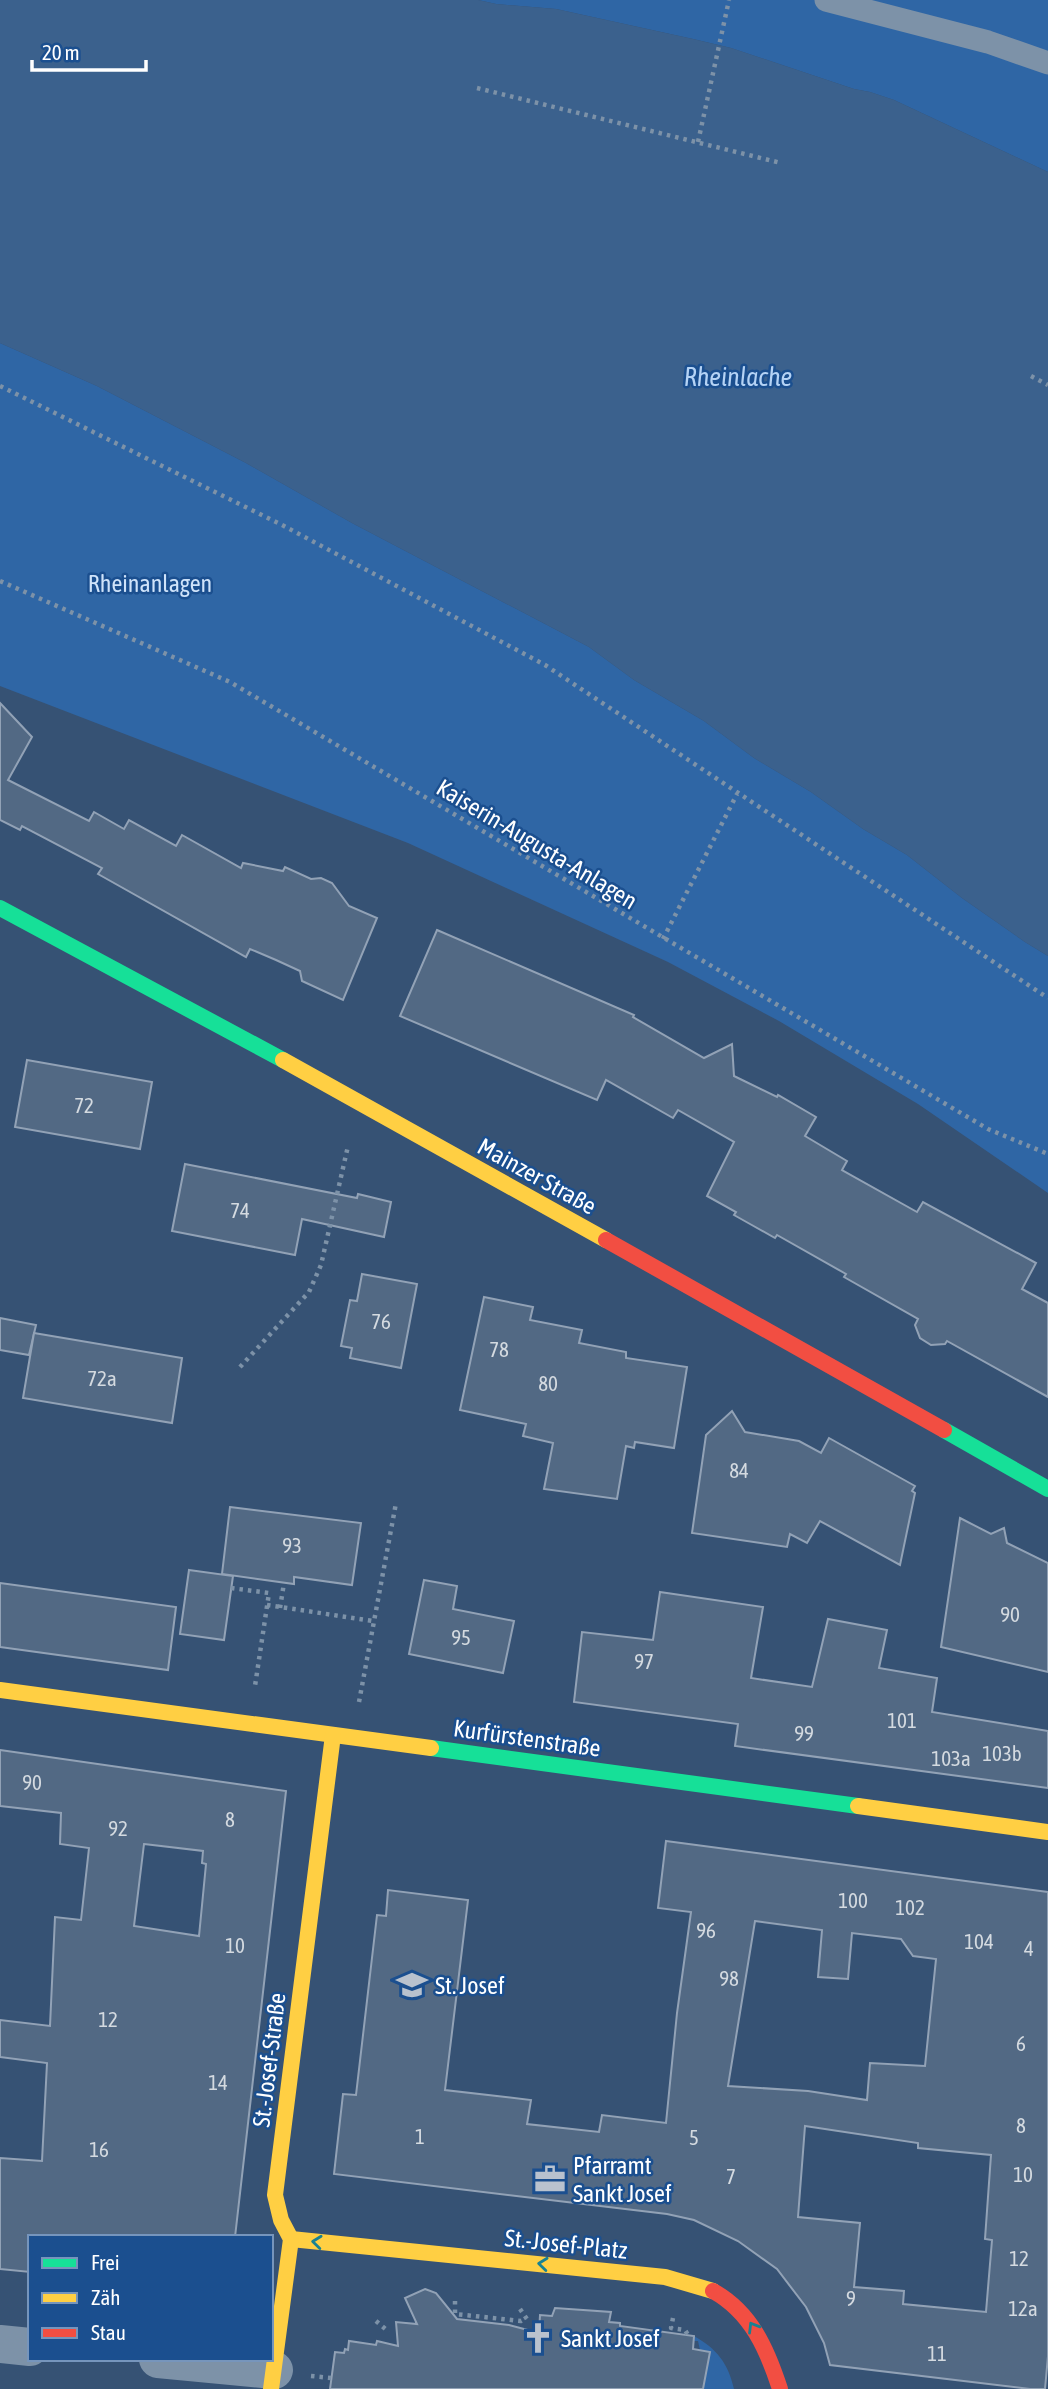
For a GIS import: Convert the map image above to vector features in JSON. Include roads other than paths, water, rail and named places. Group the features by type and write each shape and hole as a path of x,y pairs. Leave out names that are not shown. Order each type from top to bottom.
{"street":[{"name":"Mainzer Straße","path":"0,908 360,1102 1048,1489"},
{"name":"Kurfürstenstraße","path":"0,1690 1048,1832"},
{"name":"St.-Josef-Straße","path":"272,2380 291,2239 281,2220 275,2195 333,1735"},
{"name":"St.-Josef-Platz","path":"291,2239 665,2277 712,2290 746,2315 770,2354 780,2389"},
{"path":"0,2344 28,2347"},
{"path":"169,2361 272,2380"}],"lane":[{"path":"826,0 988,41 1048,63"}],"water":[{"name":"Rheinlache","path":"0,0 478,0 556,9 731,48 870,92 894,100 1048,172 1048,956 962,898 907,855 754,758 704,721 634,680 589,647 97,386 0,343"}],"place":[{"name":"St. Josef","path":"412,1985"},
{"name":"Pfarramt Sankt Josef","path":"550,2179"},
{"name":"Sankt Josef","path":"538,2338"}],"park label":[{"name":"Rheinanlagen","path":"150,583"}]}
